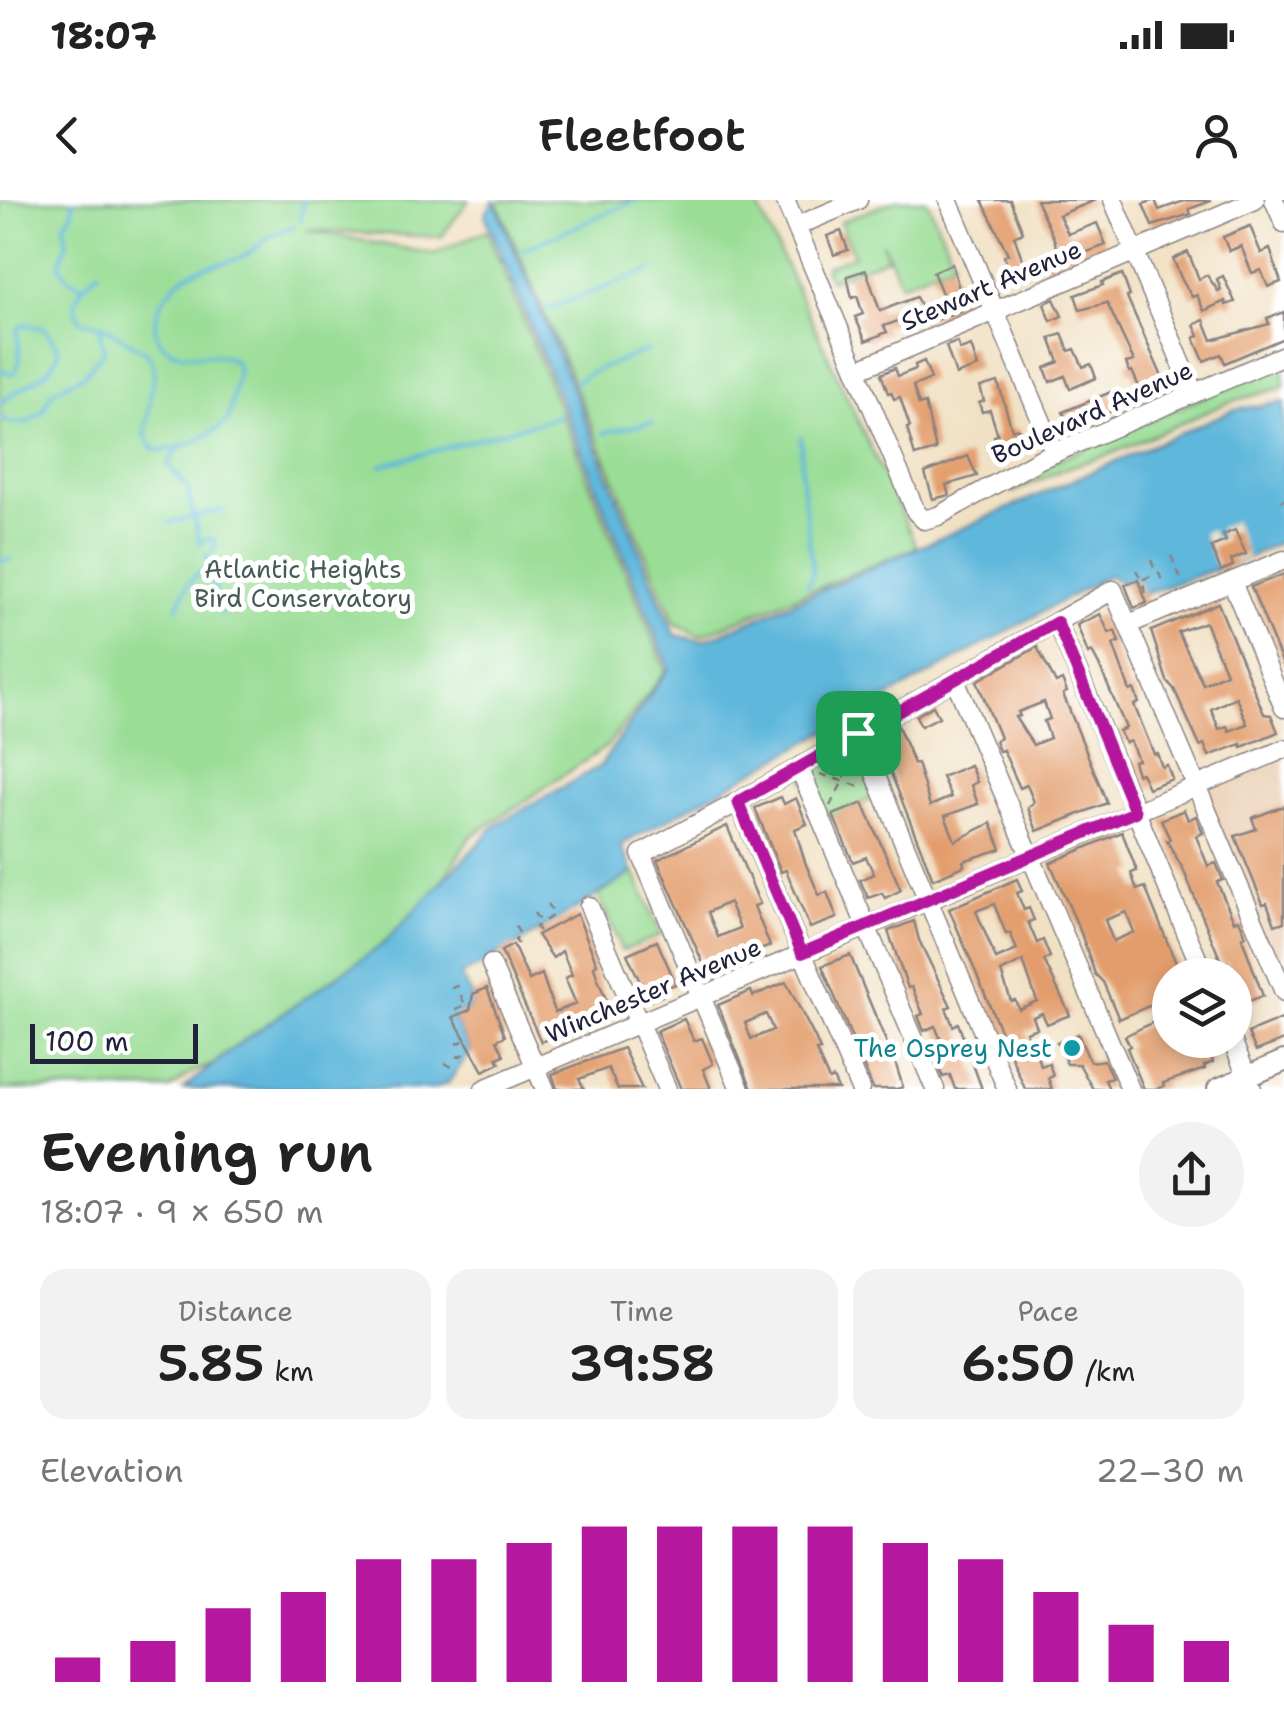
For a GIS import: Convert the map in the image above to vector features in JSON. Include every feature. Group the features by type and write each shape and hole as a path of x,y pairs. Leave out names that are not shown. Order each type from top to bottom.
{"main road":[{"path":"1218,1089 1250,1083 1284,1061"}],"street":[{"path":"785,200 857,370"},
{"path":"796,226 858,200"},
{"path":"948,200 1055,452"},
{"path":"1113,200 1194,393"},
{"name":"Stewart Avenue","path":"857,370 1256,200"},
{"path":"1274,200 1284,223"},
{"name":"Boulevard Avenue","path":"857,370 916,512 924,520 1055,452 1284,355"},
{"path":"1129,624 1284,560"},
{"path":"1232,582 1284,708"},
{"path":"740,1089 641,854 1112,590 1284,992"},
{"path":"1057,622 1197,958"},
{"path":"956,680 1130,1089"},
{"path":"858,733 1008,1089"},
{"name":"Winchester Avenue","path":"484,1089 1284,749"},
{"path":"800,767 936,1089"},
{"path":"738,802 860,1089"},
{"path":"590,906 667,1089"},
{"path":"491,964 545,1089"},
{"path":"1240,1058 1250,1083"}],"path":[{"path":"1171,556 1182,579"},
{"path":"1152,560 1164,586"},
{"path":"1142,580 1176,566"},
{"path":"1136,570 1146,593"},
{"path":"821,821 843,781 858,733"},
{"path":"800,767 883,794"},
{"path":"538,931 536,927 555,913 547,904"},
{"path":"534,913 541,923"},
{"path":"515,926 521,936 515,940 518,944"},
{"path":"451,988 456,986 466,1005"},
{"path":"456,1009 472,1002"},
{"path":"456,1044 466,1040"},
{"path":"457,1057 471,1051"},
{"path":"445,1063 457,1070"}],"shaded area":[{"path":"1284,759 1284,981 1202,792"}],"green space":[{"name":"Atlantic Heights Bird Conservatory","path":"0,200 469,200 441,237 307,230 434,254 487,230 666,671 607,746 470,837 406,939 297,1032 191,1073 170,1089 0,1089"},
{"path":"500,200 755,200 917,547 700,636 675,623 498,204"},
{"path":"896,200 927,200 954,261 901,284 882,242 887,258 830,280 825,267 854,255 840,222"},
{"path":"1284,362 1284,387 1227,403 1013,492 1016,478"},
{"path":"858,733 883,794 821,821 799,767"},
{"path":"634,872 661,935 622,951 598,894"}],"water":[{"path":"494,200 675,635 701,641 716,636 1233,410 1284,402 1284,540 1245,559 1139,596 1132,579 1120,583 1109,575 621,845 633,873 493,957 494,960 460,975 473,999 470,1010 453,1018 471,1051 448,1083 433,1089 183,1089 241,1042 382,945 496,825 600,766 669,668 485,215"}],"pier":[{"path":"1234,521 1248,558 1217,568 1203,533 1211,529 1215,539 1221,536 1218,529"}],"building":[{"path":"982,200 1010,200 1023,232 1014,236 1027,272 1013,278 1007,273 1003,263 1008,254"},
{"path":"1036,200 1096,200 1059,215 1068,234 1097,223 1106,245 1058,263 1059,268 1047,272 1042,254 1056,250 1055,241"},
{"path":"1155,200 1159,210 1187,200 1211,201 1189,209 1191,214 1152,226 1143,204"},
{"path":"1250,226 1261,253 1270,249 1281,282 1268,287 1261,270 1252,273 1241,246 1229,251 1223,237"},
{"path":"841,231 848,250 834,255 827,236"},
{"path":"1188,252 1199,279 1207,275 1218,291 1221,290 1217,279 1223,276 1235,302 1226,305 1225,301 1204,311 1197,295 1192,297 1173,259"},
{"path":"952,264 965,309 937,320 935,315 913,326 909,317 884,326 887,332 866,341 855,317 863,314 857,296 852,298 847,276 866,270 880,311 916,297 921,307 944,298 933,272"},
{"path":"1122,274 1130,296 1127,297 1167,388 1144,398 1132,371 1129,372 1126,363 1134,361 1107,303 1080,310 1075,295"},
{"path":"1054,299 1062,316 1051,321 1044,304"},
{"path":"1284,312 1284,338 1225,363 1221,354 1204,361 1194,338 1199,336 1194,325 1204,320 1212,340 1269,324 1267,318"},
{"path":"1062,334 1069,351 1075,349 1083,367 1091,364 1096,378 1070,389 1065,376 1050,382 1045,368 1059,362 1050,338"},
{"path":"957,342 960,350 971,346 978,367 956,375 946,346"},
{"path":"924,361 931,379 913,386 919,405 925,403 936,450 915,456 900,397 894,399 888,393 881,374 895,368 898,376"},
{"path":"998,382 1012,430 1018,428 1024,445 998,454 994,436 998,435 990,410 982,412 979,403 984,401 980,387"},
{"path":"1111,392 1118,408 1071,431 1063,412"},
{"path":"968,456 977,476 946,485 949,495 933,499 925,473"},
{"path":"1235,530 1246,554 1231,560 1233,566 1221,571 1211,547 1226,541 1223,535"},
{"path":"1284,574 1284,667 1251,587"},
{"path":"1138,580 1147,603 1134,608 1125,585"},
{"path":"1218,603 1264,714 1271,715 1278,732 1209,756 1167,681 1151,631","holes":["1205,622 1226,673 1203,684 1178,632","1236,697 1247,724 1229,731 1227,726 1219,729 1211,709"]},
{"path":"1100,614 1109,633 1115,631 1119,642 1113,644 1130,691 1134,689 1139,703 1134,705 1154,754 1157,753 1162,767 1167,765 1172,779 1148,788 1141,773 1137,774 1133,762 1138,760 1130,741 1125,743 1119,731 1126,728 1077,625"},
{"path":"1037,647 1056,683 1062,680 1067,692 1063,694 1107,803 1037,831 1028,808 1034,802 1027,785 1020,788 1003,750 999,751 995,741 1000,738 977,681","holes":["1044,702 1050,719 1044,721 1050,738 1033,745 1015,717 1020,716 1018,712"]},
{"path":"933,706 939,717 921,726 916,716"},
{"path":"898,726 914,764 917,763 930,806 951,797 942,777 970,765 977,782 971,785 978,804 945,816 955,841 991,823 1001,849 963,861 964,866 933,879 877,738"},
{"path":"781,797 784,804 796,798 807,824 795,829 805,862 819,895 827,892 837,918 810,928 786,870 781,872 755,808"},
{"path":"863,803 901,890 885,898 882,893 868,898 860,880 874,874 866,857 853,862 833,815"},
{"path":"1284,806 1284,922 1275,925 1235,836 1256,829 1252,818"},
{"path":"1184,810 1188,820 1196,816 1203,833 1196,836 1208,866 1216,863 1223,880 1217,882 1234,921 1239,919 1249,958 1220,958 1161,820"},
{"path":"727,826 760,904 754,906 770,946 707,972 657,860","holes":["729,902 740,928 718,937 708,912"]},
{"path":"1122,832 1137,871 1131,873 1137,890 1145,887 1174,958 1152,958 1152,1005 1119,1019 1103,982 1095,974 1050,863","holes":["1126,912 1134,932 1113,941 1105,920"]},
{"path":"1017,879 1022,891 1017,893 1024,910 1029,908 1034,920 1028,922 1037,943 1043,940 1050,957 1044,960 1070,1015 1047,1024 1042,1013 1033,1017 1037,1028 1026,1032 1041,1066 1049,1063 1052,1089 1025,1089 949,909","holes":["994,904 1017,950 996,959 976,911","1023,961 1037,1001 1019,1009 1015,1000 1011,1001 1001,972"]},
{"path":"577,914 613,1017 565,1038 563,1033 541,1042 501,951 513,945 529,980 542,974 555,1012 576,1004 565,978 572,975 562,951 553,958 537,935"},
{"path":"914,921 951,1006 946,1008 953,1026 958,1023 982,1089 955,1089 950,1075 943,1077 935,1048 943,1045 936,1028 924,1031 918,1016 923,1014 912,987 908,988 888,931"},
{"path":"657,941 676,984 659,990 662,996 649,1001 627,954"},
{"path":"850,955 903,1087 873,1089 822,966"},
{"path":"1252,966 1263,996 1252,1000"},
{"path":"786,982 815,1038 820,1050 816,1051 829,1080 833,1078 838,1089 752,1089 718,1005 751,991 753,996","holes":["766,1014 773,1030 751,1039 745,1023"]},
{"path":"487,988 505,1036 497,1040 504,1055 497,1058 500,1063 483,1071 453,1017 470,1010 473,994"},
{"path":"1284,1018 1284,1040 1256,1051 1252,1031"},
{"path":"684,1019 694,1041 702,1038 713,1064 703,1069 711,1089 681,1089 656,1031"},
{"path":"1152,1023 1152,1058 1212,1058 1213,1062 1157,1089 1144,1089 1125,1036"},
{"path":"1078,1034 1090,1062 1104,1060 1112,1078 1105,1080 1109,1089 1093,1089 1079,1064 1067,1064 1057,1043"},
{"path":"623,1048 642,1089 618,1089 608,1068 579,1079 584,1089 557,1089 552,1074"}],"waterway":[{"path":"74,200 64,225 67,243 59,266 69,279 83,286"},
{"path":"300,220 304,200"},
{"path":"522,250 637,200"},
{"path":"99,271 79,293 77,313 81,321 102,325 148,354 154,371 145,435 153,449 172,449 213,432 228,420 238,373 235,361 227,357 184,355 168,349 159,340 156,319 165,297 190,273 242,257 269,237 295,226"},
{"path":"545,310 651,270"},
{"path":"0,369 16,372 20,358 17,331 24,324 45,329 59,350 43,375 0,404"},
{"path":"0,417 11,423 28,422 42,412 53,391 84,375 104,350 102,325"},
{"path":"574,382 647,350"},
{"path":"380,466 560,416"},
{"path":"603,433 653,422"},
{"path":"801,437 813,572 808,586"},
{"path":"181,445 168,465 187,486 200,544 209,538 216,542 206,556 222,614"},
{"path":"168,523 222,510"},
{"path":"0,562 10,559"},
{"path":"177,608 189,582 208,565"}],"place":[{"name":"The Osprey Nest","path":"1072,1048"}],"route":[{"path":"1057,622 1135,812 802,953 738,802 858,733 1057,622"}]}
